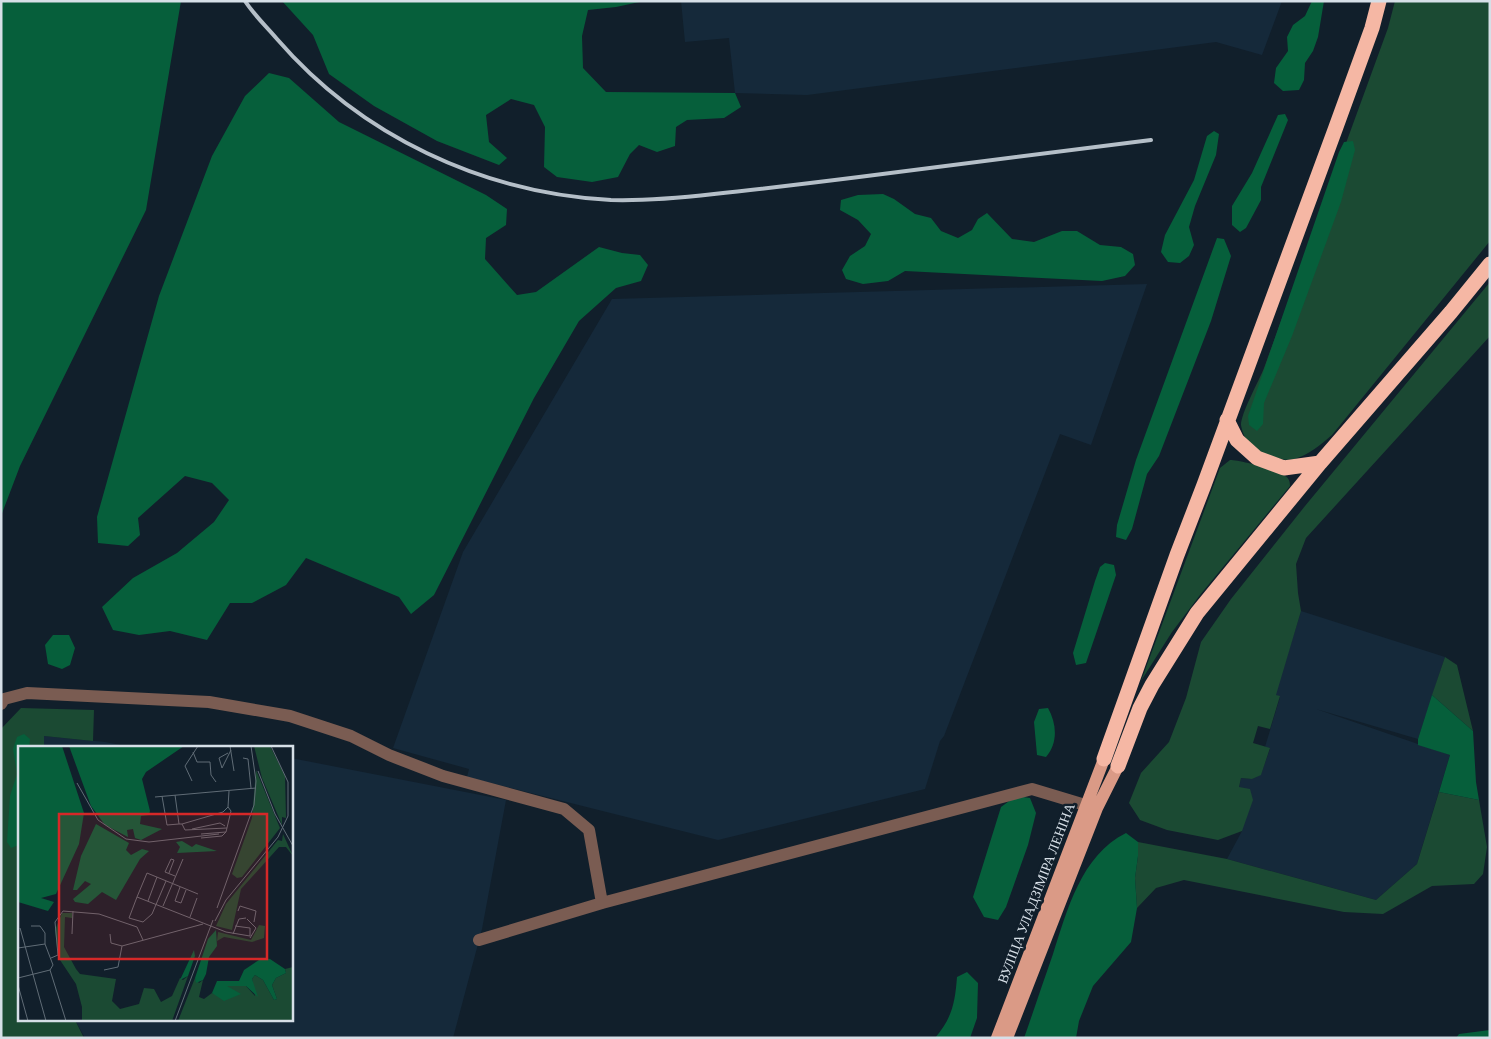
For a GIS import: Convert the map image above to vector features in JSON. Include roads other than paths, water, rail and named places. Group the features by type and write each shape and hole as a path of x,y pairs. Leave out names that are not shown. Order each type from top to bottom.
{"highway":[{"path":"1104,759 1372,28 1379,1"},
{"path":"1118,766 1140,708 1152,685 1197,613 1320,463 1451,312 1490,264"},
{"path":"1227,420 1237,440 1257,458 1284,468 1320,463"}],"main road":[{"name":"ВУЛІЦА УЛАДЗІМІРА ЛЕНІНА","path":"1007,1038 1091,806 1104,759"},
{"name":"ВУЛІЦА УЛАДЗІМІРА ЛЕНІНА","path":"997,1038 1091,806 1118,766"}],"street":[{"path":"1,704 4,699 27,693 209,702 290,716 351,736 389,755 443,776 564,809 590,830 602,904"},
{"path":"479,940 602,904 1032,789 1091,806"}],"railway":[{"path":"245,1 277,39 310,73 346,104 386,131 427,153 471,172 516,186 563,195 611,200 650,200 688,197 1151,140"}]}
